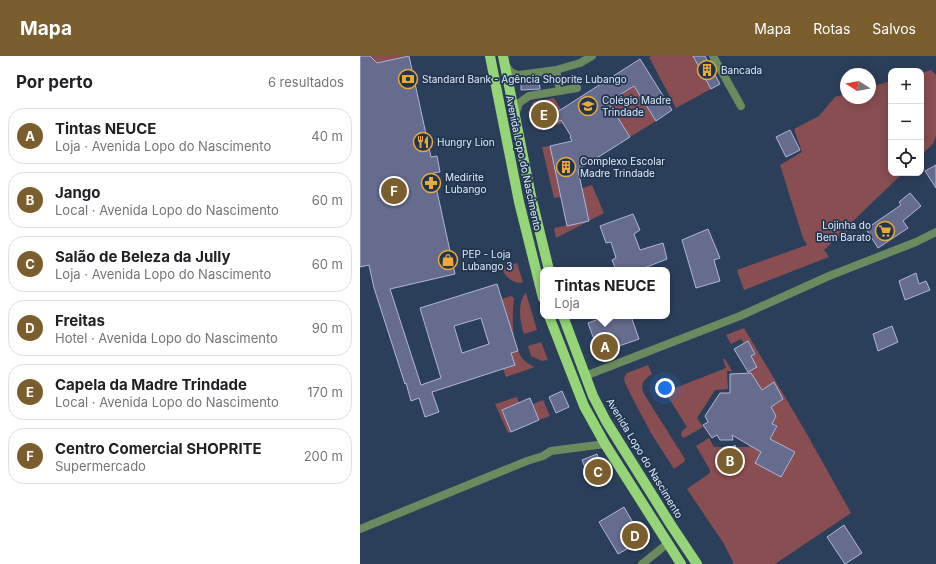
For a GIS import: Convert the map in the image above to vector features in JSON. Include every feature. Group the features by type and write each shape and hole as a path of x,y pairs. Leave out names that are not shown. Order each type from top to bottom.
{"main road":[{"name":"Avenida Lopo do Nascimento","path":"490,56 519,202 540,286"},
{"name":"Avenida Lopo do Nascimento","path":"504,61 531,196 548,267"},
{"path":"550,319 584,406 605,444 681,564"},
{"name":"Avenida Lopo do Nascimento","path":"564,319 593,396 614,435 697,564"}],"street":[{"path":"504,61 512,73 519,75 556,70 580,63 592,56"},
{"path":"713,56 741,106"},
{"path":"556,70 560,91"},
{"path":"514,116 519,103 529,96 577,88"},
{"path":"585,376 740,316 841,271 916,242 936,232"},
{"path":"360,529 527,461 543,456 551,451 605,444"},
{"path":"642,564 667,544"}],"shaded area":[{"path":"370,56 403,56 404,57 377,63"},
{"path":"693,56 711,89 676,108 649,57"},
{"path":"931,70 936,75 936,136 933,144 924,152 924,104 924,72"},
{"path":"888,82 888,176 900,176 853,221 842,241 838,236 824,250 829,257 744,290 737,270 807,245 803,238 780,165 802,152 794,129 819,116 835,97 840,96 840,104 876,104 876,85"},
{"path":"634,86 656,121 630,137 608,102"},
{"path":"554,98 564,114 563,123 539,130 533,127 528,112 533,102","holes":["543,104 549,105 558,122 548,127 537,127 534,114 536,109"]},
{"path":"550,146 561,197 554,198 542,147"},
{"path":"592,185 604,213 589,221 582,188"},
{"path":"588,221 556,238 554,228"},
{"path":"517,263 523,282 520,283 508,278 501,267"},
{"path":"526,293 537,330 524,334 521,324 520,307 521,301"},
{"path":"511,296 514,299 513,329 515,340 502,299"},
{"path":"744,328 804,429 851,513 775,564 733,564 724,544 687,489 710,473 710,470 696,446 709,438 714,447 749,447 750,445 761,452 755,463 781,477 795,453 770,439 777,427 772,424 776,416 767,401 771,398 775,405 783,399 774,383 762,390 755,379 747,379 747,373 750,371 744,360 755,353 748,341 744,343 741,339 731,344 726,335"},
{"path":"541,342 548,360 542,361 531,356 528,346"},
{"path":"518,350 523,359 535,367 506,377 503,369 515,365 511,353"},
{"path":"723,359 725,359 732,371 727,371 728,389 715,390 697,418 703,427 684,438 681,436 682,431 687,427 665,392 726,368"},
{"path":"648,365 652,374 643,382 642,388 644,394 685,459 684,462 674,469 651,433 625,383 624,378 627,373"},
{"path":"517,397 519,403 502,410 511,432 508,433 495,404"},
{"path":"543,400 550,416 539,420 533,404"}],"building":[{"path":"360,56 370,56 377,63 409,56 431,157 437,156 440,172 433,173 455,274 390,289 421,385 441,378 420,308 497,284 518,351 511,353 515,365 432,392 439,412 425,417 419,398 411,401 374,288 369,265 360,267","holes":["481,318 489,344 462,353 454,326"]},
{"name":"Bancada","path":"693,56 705,56 720,84 711,89"},
{"path":"640,59 672,110 656,121 634,86 608,102 630,137 578,170 589,221 567,226 550,146 572,141 571,136 561,120 548,127 536,127 537,122 534,116 535,110 540,105 544,104 549,105 557,112"},
{"path":"539,79 540,89 521,90 521,80"},
{"path":"790,130 800,150 786,157 776,137"},
{"path":"936,165 936,188 925,171"},
{"path":"910,193 921,206 903,221 908,228 878,248 866,229 901,205 899,202"},
{"path":"633,214 640,230 634,234 640,250 663,243 667,259 647,267 615,267 612,260 616,258 611,242 606,243 600,226"},
{"path":"708,229 720,258 714,260 720,281 696,288 682,240"},
{"path":"916,273 919,284 926,281 930,290 905,300 899,281"},
{"path":"599,319 632,319 639,339 599,353 588,323"},
{"path":"892,326 898,342 878,351 873,334"},
{"path":"748,341 755,354 751,356 757,367 748,372 734,349"},
{"path":"751,373 762,390 774,382 783,399 771,407 776,416 772,424 777,426 770,439 795,452 781,477 755,463 761,452 732,435 733,440 720,440 717,435 712,438 703,425 708,422 705,416 720,393 730,393 730,374"},
{"path":"562,391 569,407 556,413 549,397"},
{"path":"530,398 539,420 511,432 502,410"},
{"path":"735,445 739,462 736,467 728,468 722,463 722,457 723,454"},
{"path":"597,454 604,472 589,478 582,460"},
{"path":"624,507 643,540 618,554 599,522"},
{"path":"844,525 862,553 845,564 827,537"}],"place":[{"name":"Bancada","path":"707,70"},
{"name":"Standard Bank - Agência Shoprite Lubango","path":"408,79"},
{"name":"Colégio Madre Trindade","path":"588,106"},
{"name":"Capela da Madre Trindade","path":"544,115"},
{"name":"Hungry Lion","path":"423,142"},
{"name":"Complexo Escolar Madre Trindade","path":"566,167"},
{"name":"Medirite Lubango","path":"431,183"},
{"name":"Centro Comercial SHOPRITE","path":"394,191"},
{"name":"Lojinha do Bem Barato","path":"885,231"},
{"name":"PEP - Loja Lubango 3","path":"448,260"},
{"name":"Tintas NEUCE","path":"605,347"},
{"name":"Jango","path":"730,461"},
{"name":"Salão de Beleza da Jully","path":"598,472"},
{"name":"Freitas","path":"635,536"}]}
